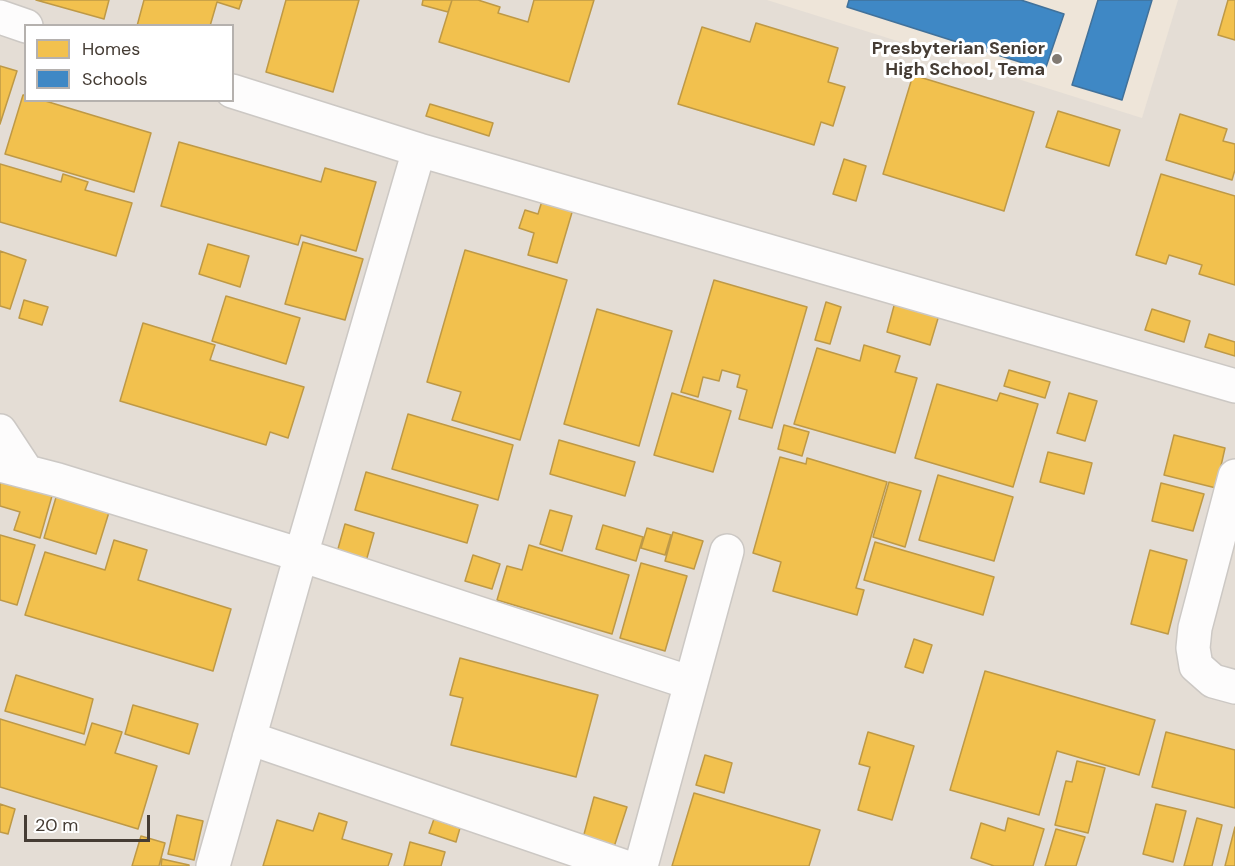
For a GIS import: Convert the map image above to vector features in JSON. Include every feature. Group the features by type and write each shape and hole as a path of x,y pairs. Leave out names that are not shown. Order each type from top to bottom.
{"street":[{"path":"0,17 24,25"},
{"path":"234,92 419,150 1235,386"},
{"path":"213,866 419,150"},
{"path":"0,431 14,468 301,555 691,683"},
{"path":"1235,476 1195,628 1193,648 1196,666 1213,681 1235,687"},
{"path":"640,866 728,551"},
{"path":"249,738 623,866"}],"shaded area":[{"path":"0,0 1235,0 1235,866 0,866"},
{"name":"Presbyterian Senior High School, Tema","path":"767,0 1178,0 1142,118"}],"building: Homes":[{"path":"36,0 109,0 104,19"},
{"path":"144,0 242,0 239,9 217,2 211,24 138,24"},
{"path":"286,0 359,0 333,92 266,72"},
{"path":"423,0 452,0 448,12 422,5"},
{"path":"452,0 478,0 500,7 498,13 528,22 534,0 594,0 569,82 439,42"},
{"path":"1228,0 1235,0 1235,40 1218,35"},
{"path":"756,23 838,48 828,82 845,87 833,126 821,122 814,145 678,104 702,27 750,42"},
{"path":"0,66 17,71 0,124"},
{"path":"913,75 1034,112 1004,211 883,174"},
{"path":"23,95 24,102 49,102 151,133 134,192 5,154"},
{"path":"430,104 493,123 489,136 426,116"},
{"path":"1058,111 1120,130 1109,166 1046,147"},
{"path":"1180,114 1227,129 1223,141 1235,144 1235,170 1232,180 1166,160"},
{"path":"179,142 321,182 325,168 376,182 356,251 301,235 298,245 161,206"},
{"path":"844,159 866,166 856,201 833,194"},
{"path":"0,164 61,182 63,174 88,182 85,190 132,203 116,256 0,222"},
{"path":"1161,174 1235,196 1235,285 1199,274 1202,265 1169,255 1166,264 1136,255"},
{"path":"542,201 573,209 557,263 528,255 534,233 519,228 525,210 538,214"},
{"path":"303,242 363,259 345,320 285,304"},
{"path":"208,244 249,256 240,287 199,274"},
{"path":"465,250 567,280 520,440 452,420 461,392 427,382"},
{"path":"0,251 26,260 10,309 0,306"},
{"path":"714,280 807,307 772,428 739,419 747,390 737,387 740,375 722,370 719,381 703,377 698,397 681,392"},
{"path":"226,296 300,318 286,364 212,341"},
{"path":"24,300 48,307 42,325 19,318"},
{"path":"826,302 841,307 830,344 815,340"},
{"path":"895,302 939,315 930,345 887,332"},
{"path":"597,309 672,331 639,446 564,424"},
{"path":"1152,309 1190,321 1184,342 1145,330"},
{"path":"143,323 215,345 210,360 304,387 288,438 270,432 266,445 120,401"},
{"path":"1209,334 1235,342 1235,356 1205,347"},
{"path":"864,345 900,356 895,372 917,378 895,453 794,424 817,348 860,361"},
{"path":"1009,370 1050,382 1045,398 1004,386"},
{"path":"937,384 997,401 1000,393 1038,404 1013,487 915,458"},
{"path":"672,393 731,411 713,472 654,455"},
{"path":"1069,393 1097,401 1085,441 1057,433"},
{"path":"408,414 513,445 498,500 392,469"},
{"path":"784,425 809,432 802,456 778,449"},
{"path":"1174,435 1225,448 1216,488 1164,475"},
{"path":"559,440 635,462 625,496 550,474"},
{"path":"1048,452 1092,463 1084,494 1040,482"},
{"path":"780,457 806,464 807,458 887,482 856,588 864,590 857,615 773,591 781,562 753,553"},
{"path":"0,472 54,489 40,538 14,530 20,512 0,506"},
{"path":"366,472 478,505 467,543 355,510"},
{"path":"938,475 1013,497 994,561 919,540"},
{"path":"889,482 921,491 905,547 873,537"},
{"path":"1161,483 1204,494 1193,531 1152,521"},
{"path":"57,494 110,509 96,554 44,538"},
{"path":"550,510 572,516 562,551 540,544"},
{"path":"345,524 374,533 363,572 334,563"},
{"path":"603,525 643,537 636,561 596,549"},
{"path":"647,528 671,535 665,555 641,548"},
{"path":"673,532 703,541 694,569 665,561"},
{"path":"0,535 35,545 17,605 0,600"},
{"path":"114,540 147,550 138,580 231,609 213,671 25,615 45,552 105,570"},
{"path":"875,542 994,577 983,615 864,580"},
{"path":"529,545 629,575 612,634 497,600 507,566 522,570"},
{"path":"1150,550 1187,560 1168,634 1131,624"},
{"path":"473,555 500,564 492,589 465,581"},
{"path":"641,563 687,576 665,651 620,638"},
{"path":"914,639 932,645 923,673 905,667"},
{"path":"460,658 598,695 576,777 451,745 463,698 450,695"},
{"path":"985,671 1155,720 1139,775 1057,751 1039,815 950,790"},
{"path":"16,675 93,699 84,734 5,711"},
{"path":"133,705 198,724 189,754 125,734"},
{"path":"0,719 85,745 92,723 122,732 115,753 157,766 138,829 0,787"},
{"path":"868,732 914,746 892,820 858,810 870,767 859,764"},
{"path":"1166,732 1235,750 1235,808 1152,787"},
{"path":"705,755 732,763 724,793 696,785"},
{"path":"1077,761 1105,768 1088,833 1055,825 1066,781 1072,782"},
{"path":"694,793 820,830 809,866 672,866"},
{"path":"594,797 627,807 614,847 583,838"},
{"path":"0,804 15,809 8,834 0,832"},
{"path":"1156,804 1186,811 1173,862 1143,854"},
{"path":"319,813 347,822 342,839 392,854 388,866 263,866 277,820 313,831"},
{"path":"177,815 203,821 194,860 168,854"},
{"path":"1008,818 1044,829 1033,866 994,866 971,858 981,823 1005,831"},
{"path":"1197,818 1222,825 1212,866 1184,866"},
{"path":"434,819 460,828 456,842 429,833"},
{"path":"1235,827 1235,866 1225,866"},
{"path":"1056,829 1085,837 1076,866 1045,866"},
{"path":"141,836 165,843 159,866 132,866"},
{"path":"410,842 445,852 441,866 404,866"},
{"path":"162,859 189,865 189,866 161,866"}],"building: Schools":[{"path":"849,0 1021,0 1064,14 1045,70 847,7"},
{"path":"1098,0 1152,0 1122,100 1072,85"}],"place":[{"name":"Presbyterian Senior High School, Tema","path":"1057,59"}]}
